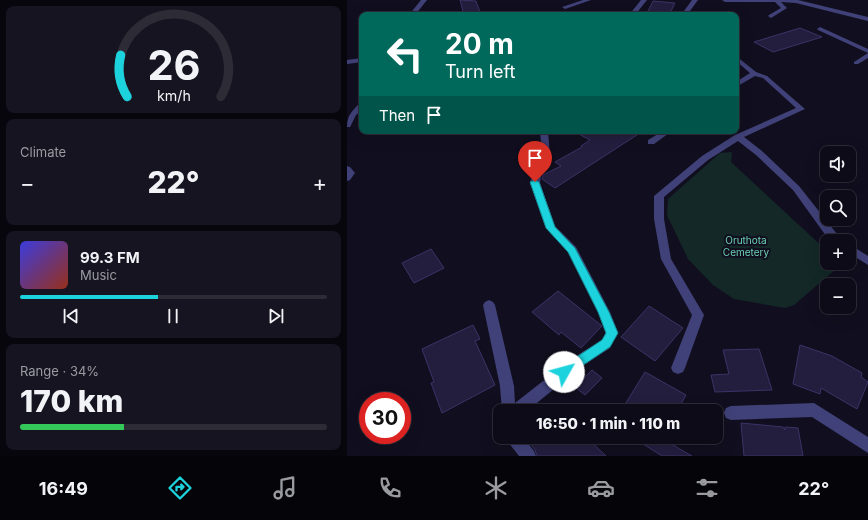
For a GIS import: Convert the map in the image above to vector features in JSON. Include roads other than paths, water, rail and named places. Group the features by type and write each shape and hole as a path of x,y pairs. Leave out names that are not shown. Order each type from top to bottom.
{"street":[{"path":"414,12 424,0"},
{"path":"565,7 588,0"},
{"path":"634,12 644,0"},
{"path":"686,12 695,0"},
{"path":"725,0 804,1 868,19"},
{"path":"771,16 783,8 776,0"},
{"path":"820,29 868,51"},
{"path":"856,63 868,55"},
{"path":"347,62 359,60"},
{"path":"678,368 698,315 666,259 659,219 659,196 705,158 738,137 801,108 765,76 754,73 739,60"},
{"path":"739,83 754,73"},
{"path":"347,125 353,114 359,109"},
{"path":"525,404 576,363 606,344 612,333 604,312 572,250 551,228 535,182 538,168 546,156 544,134"},
{"path":"651,142 663,134"},
{"path":"738,137 759,153 796,188 831,234"},
{"path":"347,169 351,173 347,178"},
{"path":"856,253 868,261"},
{"path":"489,305 507,386 508,404"},
{"path":"731,414 814,410 868,446"},
{"path":"519,444 529,456"}],"park label":[{"name":"Oruthota Cemetery","path":"746,246"}]}
